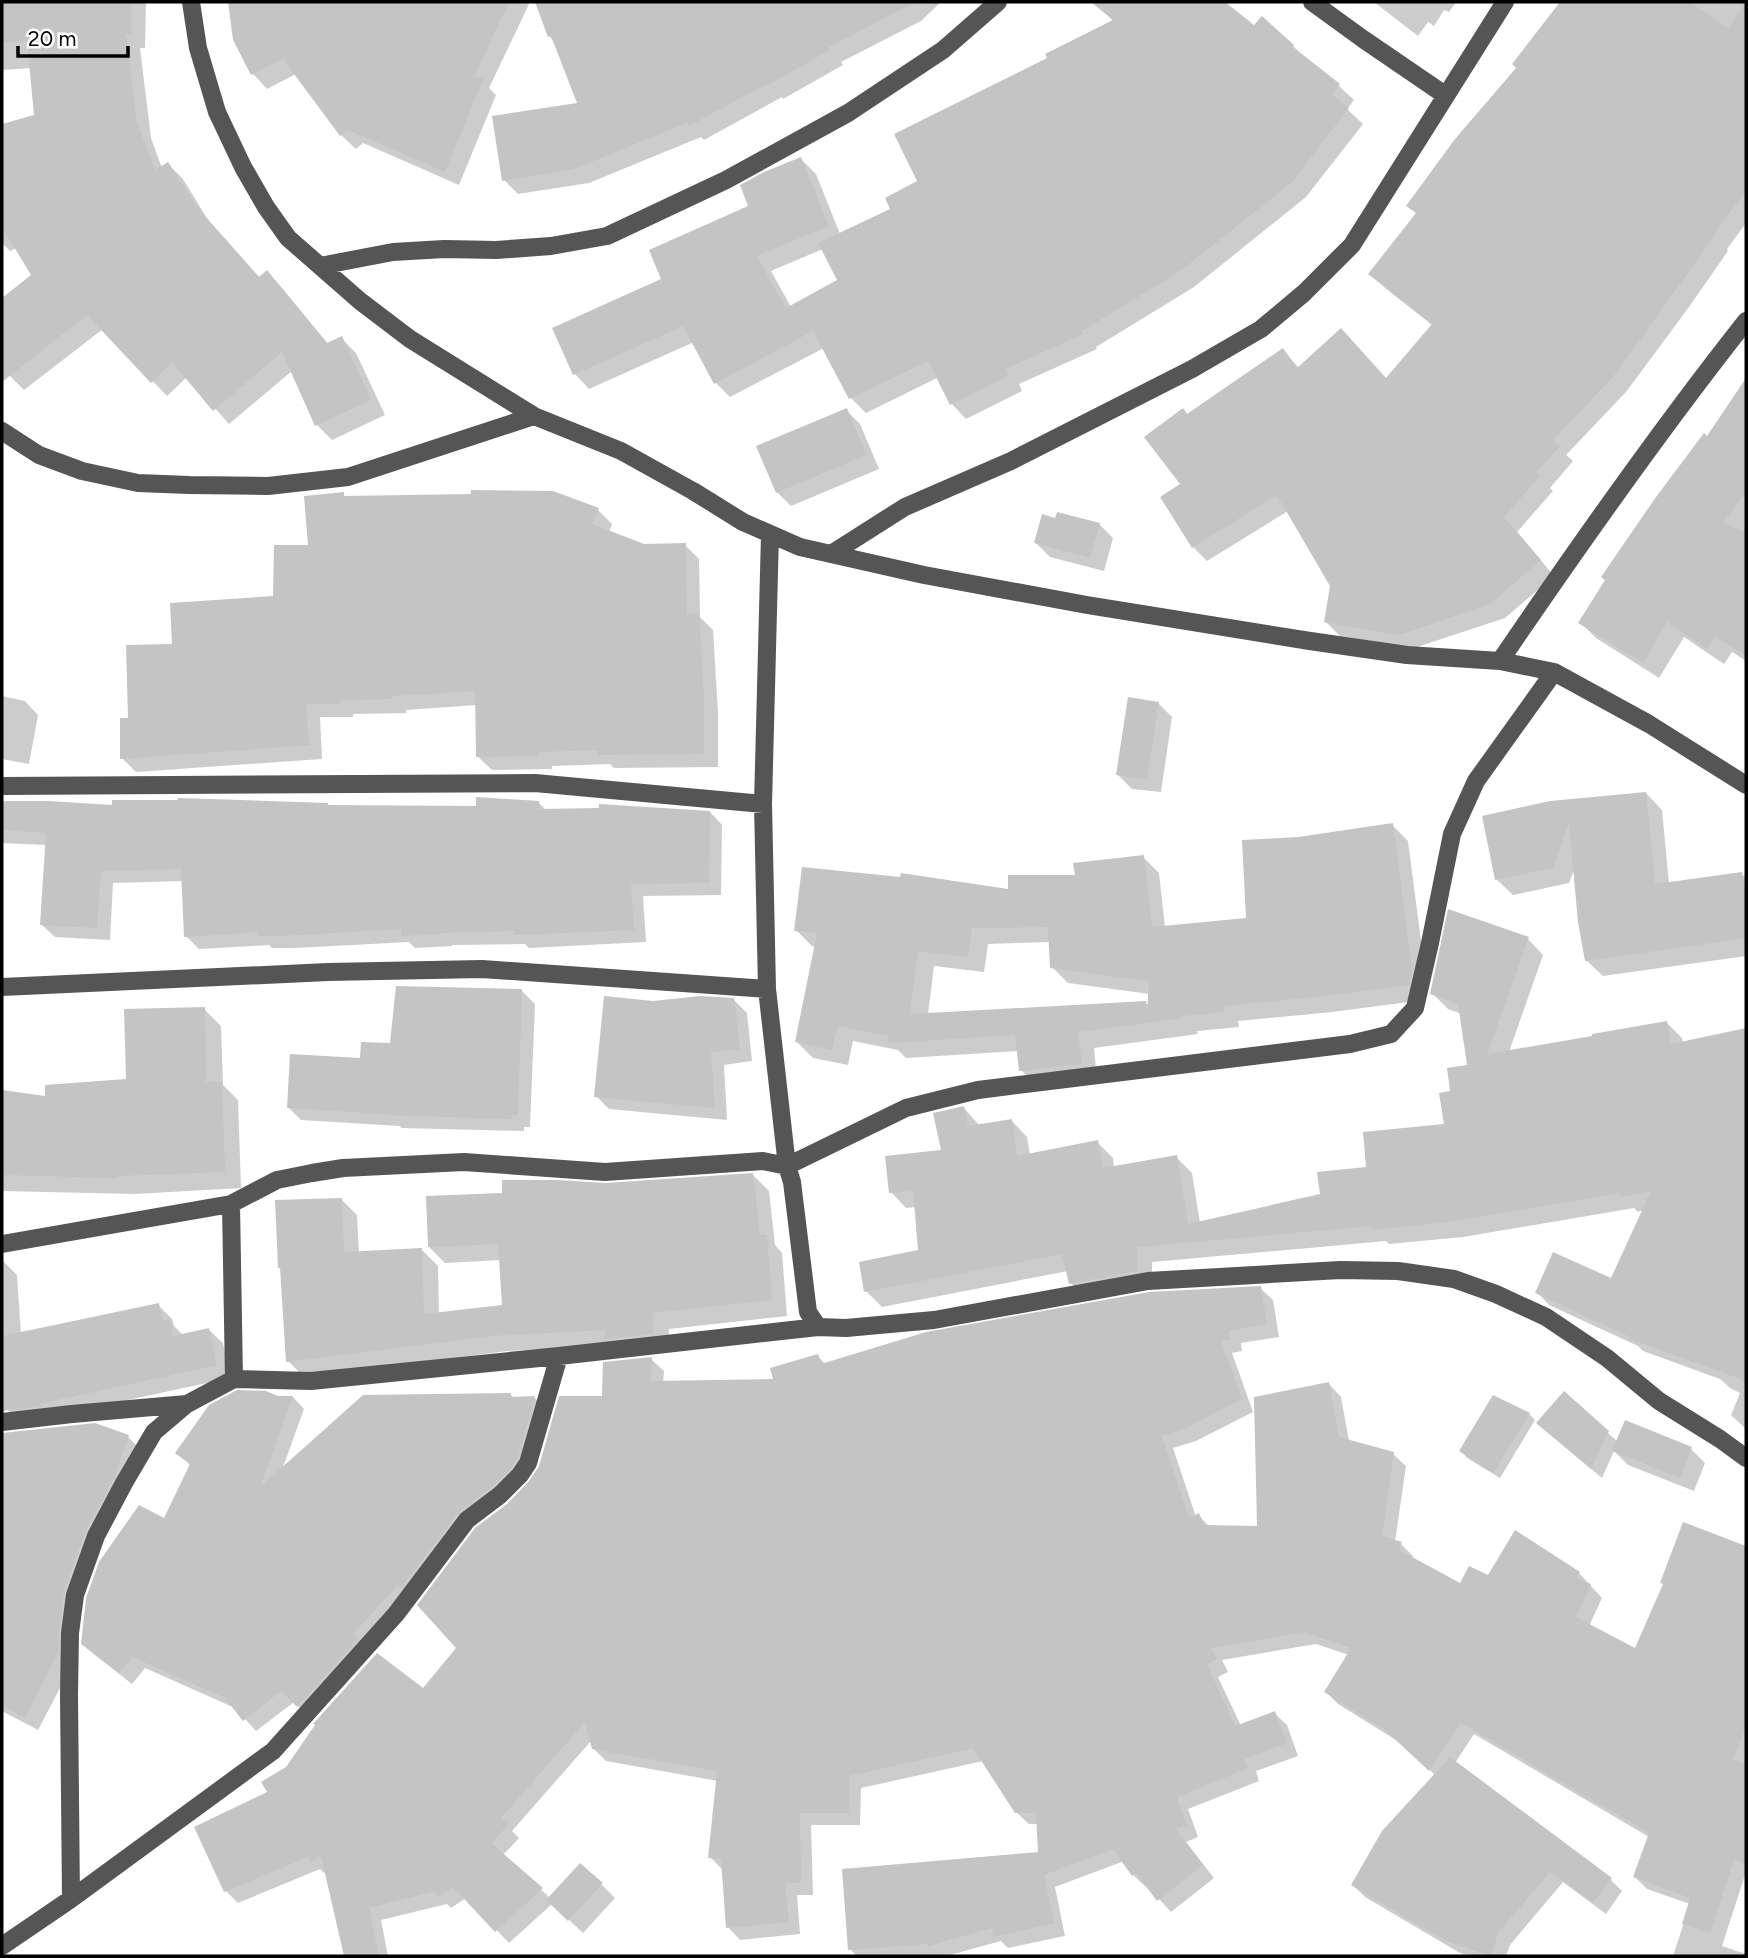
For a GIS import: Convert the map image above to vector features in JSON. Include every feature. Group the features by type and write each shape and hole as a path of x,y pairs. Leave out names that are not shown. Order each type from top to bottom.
{"street":[{"path":"191,2 198,48 217,112 243,167 288,238 360,301 410,339 534,415 621,452 743,522 800,547 1005,590 1310,641 1407,655 1500,661 1554,672 1649,724 1746,785"},
{"path":"320,266 393,252 551,246 607,236 726,180 848,113 943,50 998,2"},
{"path":"1312,2 1445,95"},
{"path":"831,554 905,507 1011,461 1192,369 1261,329 1304,293 1352,244 1505,2"},
{"path":"1500,661 1608,503 1746,321"},
{"path":"2,431 39,455 82,471 138,482 268,486 348,477 534,415"},
{"path":"770,534 763,804 767,989 808,1312 818,1327"},
{"path":"2,1244 231,1205 277,1180 343,1168 464,1162 605,1172 763,1161 788,1166 906,1108 978,1090 1350,1044 1391,1034 1415,1008 1452,834 1476,781 1554,672"},
{"path":"2,786 535,783 763,804"},
{"path":"2,986 328,972 482,969 767,989"},
{"path":"231,1205 234,1379"},
{"path":"71,1899 69,1695 70,1633 75,1595 96,1536 154,1432 187,1404 234,1379 311,1381 818,1327 846,1328 933,1320 1148,1281 1340,1270 1398,1271 1454,1279 1496,1294 1546,1317 1607,1358 1659,1401 1746,1458"},
{"path":"2,1946 71,1899 273,1751 396,1614 467,1520 500,1495 524,1469 559,1356"},
{"path":"2,1422 187,1404"}],"building":[{"path":"2,2 131,2 131,34 126,34 137,122 155,170 168,162 197,207 259,277 267,270 327,343 342,336 371,400 315,426 282,352 213,411 172,362 151,383 87,315 2,382 2,298 31,275 2,227 2,124 34,115 27,41 2,42"},
{"path":"228,2 509,2 474,76 483,79 445,172 348,130 340,136 283,59 251,75 233,40"},
{"path":"535,2 916,2 829,47 830,50 768,85 689,126 687,123 574,169 502,181 492,116 577,103"},
{"path":"1091,2 1225,2 1254,25 1262,16 1294,45 1293,47 1340,84 1332,95 1349,108 1292,182 1179,272 1082,331 1083,334 1006,369 1009,375 950,405 928,361 849,399 813,331 714,384 683,326 573,375 552,328 661,279 649,250 748,206 740,185 801,157 829,226 757,256 786,308 837,280 818,243 890,209 885,198 917,181 894,134 1047,58 1045,54 1113,20"},
{"path":"1560,2 1690,2 1728,28 1746,2 1746,191 1613,377 1553,440 1560,446 1537,472 1540,476 1504,517 1541,560 1490,604 1399,635 1324,622 1330,586 1278,497 1275,496 1192,548 1160,497 1180,484 1144,437 1183,408 1187,414 1283,348 1297,368 1341,328 1386,378 1432,324 1368,274 1416,213 1406,206 1455,139 1516,68 1512,64"},
{"path":"1746,378 1746,492 1723,523 1746,533 1746,656 1715,637 1707,649 1667,622 1643,663 1578,623 1605,580 1601,577 1656,497 1704,433 1707,436"},
{"path":"847,408 866,455 776,493 756,446"},
{"path":"471,490 553,491 599,508 592,524 644,544 686,543 687,614 699,613 704,754 598,755 598,750 539,752 539,756 476,757 475,691 392,696 392,699 340,700 340,704 306,704 309,745 120,759 120,718 128,718 126,645 172,644 170,603 273,596 274,545 308,545 304,496 344,492 344,496 471,494"},
{"path":"1057,512 1100,523 1090,558 1034,543 1042,514 1055,518"},
{"path":"1128,697 1159,702 1147,779 1116,775"},
{"path":"1646,792 1655,884 1742,872 1746,900 1746,938 1585,961 1578,922 1569,823 1553,868 1495,880 1482,816 1550,801"},
{"path":"476,797 539,801 539,809 599,808 599,804 710,811 709,883 631,884 634,930 401,936 401,929 281,936 257,936 257,932 184,937 181,869 101,871 97,928 40,925 46,833 2,830 2,801 112,805 112,800 178,798 328,805 476,806"},
{"path":"1393,823 1412,970 1409,985 1223,1006 1224,1012 1078,1032 1082,1064 1019,1071 1015,1035 889,1043 888,1036 838,1026 832,1050 795,1042 817,933 794,931 802,867 900,877 901,873 1008,889 1008,875 1075,875 1073,863 1144,855 1152,927 1246,918 1242,840 1298,837","holes":["1048,927 1050,968 1149,981 1147,1012 1146,1001 910,1014 918,951 968,957 972,928"]},
{"path":"1448,909 1529,937 1487,1054 1667,1021 1671,1044 1746,1028 1746,1381 1629,1339 1630,1337 1535,1293 1553,1252 1611,1278 1651,1191 1620,1197 1620,1193 1447,1222 1372,1230 1371,1226 1137,1247 1137,1271 1069,1284 1062,1254 864,1292 859,1262 918,1250 913,1191 889,1193 885,1156 941,1150 933,1113 964,1106 968,1126 1012,1119 1017,1156 1098,1140 1103,1168 1177,1155 1188,1224 1320,1194 1317,1172 1366,1167 1363,1132 1444,1124 1439,1093 1450,1091 1447,1068 1467,1065 1458,1004 1430,994"},
{"path":"396,986 522,989 518,1115 512,1115 512,1119 387,1115 287,1108 290,1054 360,1058 361,1042 390,1043"},
{"path":"604,996 653,1001 700,996 734,998 740,1049 711,1052 715,1108 594,1097"},
{"path":"205,1007 206,1082 222,1082 225,1172 118,1178 2,1175 2,1090 45,1096 45,1085 126,1079 124,1009"},
{"path":"753,1173 760,1235 767,1235 772,1300 653,1313 653,1334 604,1339 605,1330 491,1336 286,1362 275,1200 342,1198 344,1252 422,1248 424,1314 502,1305 498,1244 428,1247 426,1196 502,1193 502,1180 606,1183"},
{"path":"1261,1286 1267,1324 1229,1331 1230,1339 1221,1341 1242,1399 1184,1429 1162,1436 1189,1518 1199,1513 1204,1525 1257,1526 1254,1397 1329,1382 1339,1437 1394,1452 1382,1536 1402,1542 1399,1550 1460,1583 1469,1566 1488,1575 1515,1530 1580,1572 1576,1578 1591,1584 1576,1617 1635,1648 1663,1584 1660,1583 1683,1522 1746,1546 1746,1726 1733,1759 1746,1764 1746,1864 1734,1860 1710,1933 1682,1924 1690,1898 1633,1877 1649,1833 1461,1723 1429,1771 1385,1730 1324,1692 1351,1648 1303,1632 1211,1648 1217,1659 1207,1664 1235,1726 1275,1711 1287,1743 1245,1759 1248,1768 1177,1797 1187,1825 1176,1829 1203,1865 1157,1901 1136,1873 1132,1876 1113,1849 1044,1875 1054,1923 994,1937 992,1928 928,1946 848,1950 842,1869 1038,1852 1036,1813 1015,1813 973,1748 849,1776 849,1813 800,1813 801,1883 785,1883 789,1922 726,1928 721,1859 708,1858 717,1771 592,1749 585,1722 501,1818 508,1825 491,1843 543,1888 495,1932 453,1887 438,1897 435,1891 369,1908 379,1956 344,1956 321,1856 311,1862 308,1857 224,1892 194,1827 267,1792 261,1782 286,1767 315,1725 313,1724 377,1653 423,1688 456,1648 417,1605 475,1528 507,1504 529,1481 539,1466 559,1396 602,1396 603,1362 652,1357 651,1381 773,1379 770,1368 818,1354 821,1364 926,1332 1149,1292"},
{"path":"159,1303 163,1320 170,1319 173,1336 209,1328 217,1365 39,1404 45,1406 2,1411 2,1336"},
{"path":"237,1390 293,1396 260,1487 363,1395 511,1393 511,1397 535,1396 518,1458 511,1468 458,1513 401,1588 398,1585 353,1634 358,1639 297,1707 281,1691 243,1721 225,1698 132,1657 119,1673 81,1644 86,1598 99,1562 139,1505 164,1518 190,1464 175,1453 209,1405"},
{"path":"1564,1391 1609,1431 1591,1469 1536,1423"},
{"path":"1493,1395 1530,1413 1493,1473 1459,1451"},
{"path":"1625,1420 1692,1447 1680,1478 1612,1451"},
{"path":"95,1423 129,1435 114,1478 85,1532 64,1591 58,1653 25,1718 2,1706 2,1433"},
{"path":"1450,1757 1612,1878 1593,1903 1550,1872 1498,1933 1491,1956 1446,1941 1351,1885 1382,1831"},
{"path":"580,1863 603,1883 568,1921 546,1900"}]}
